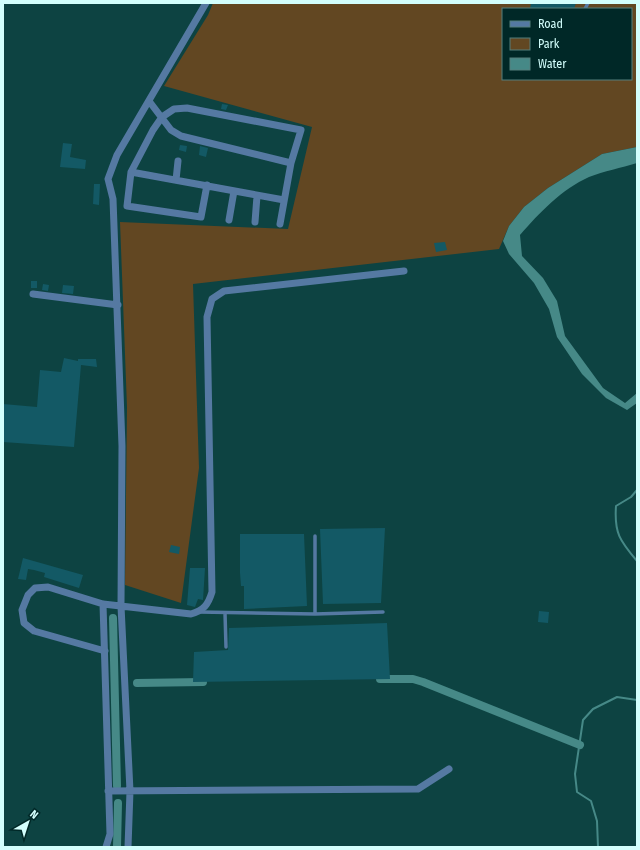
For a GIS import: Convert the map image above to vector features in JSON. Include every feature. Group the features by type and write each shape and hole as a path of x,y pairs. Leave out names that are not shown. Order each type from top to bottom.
{"street":[{"path":"128,847 130,791 121,606 122,460 118,305 112,224 113,199 108,179 117,155 206,3"},
{"path":"149,101 171,130 181,136 291,163"},
{"path":"206,185 201,217 128,206 128,184 131,172 152,130 162,117 174,108 187,108 301,130 291,163 280,224"},
{"path":"176,180 178,161"},
{"path":"131,172 284,200"},
{"path":"229,220 234,191"},
{"path":"255,222 257,196"},
{"path":"105,651 34,631 24,623 22,610 28,595 35,588 48,587 103,604 190,614 208,604 212,592 207,318 212,299 224,291 404,271"},
{"path":"34,294 118,305"},
{"path":"103,604 110,834 106,847"},
{"path":"108,792 418,789 449,769"}],"lane":[{"path":"315,536 315,614"},
{"path":"196,612 315,614 383,612"},
{"path":"225,613 226,647"}],"green space":[{"path":"213,3 637,3 637,147 602,154 548,188 524,207 509,226 499,249 193,284 199,468 181,603 125,585 127,407 120,222 288,229 312,127 164,86 208,15"}],"water":[{"path":"637,147 637,163 595,175 579,182 552,202 520,235 522,256 543,278 557,301 565,336 603,388 625,403 637,393 637,403 627,410 606,398 582,374 557,337 549,309 534,283 509,254 503,241 509,226 524,207 548,188 602,154"}],"building":[{"path":"531,3 576,3 574,8 530,8"},
{"path":"222,104 228,105 226,110 221,109"},
{"path":"63,143 72,144 70,157 86,160 85,169 60,167"},
{"path":"180,145 187,146 186,152 179,150"},
{"path":"200,146 208,148 206,157 199,155"},
{"path":"94,184 100,184 99,205 93,204"},
{"path":"445,242 447,250 436,252 434,243"},
{"path":"31,281 37,281 37,288 31,288"},
{"path":"43,284 49,285 48,291 42,290"},
{"path":"63,285 74,286 73,294 62,293"},
{"path":"64,358 78,361 78,359 96,359 97,367 81,365 74,447 3,442 3,404 37,407 40,370 61,372"},
{"path":"385,528 381,603 323,604 320,529"},
{"path":"240,534 304,534 307,606 244,609 244,586 241,586 240,573"},
{"path":"171,545 180,547 179,554 169,552"},
{"path":"23,558 83,575 79,588 44,577 45,573 28,569 26,580 18,579"},
{"path":"190,568 205,568 203,600 198,599 195,607 187,605"},
{"path":"539,611 549,612 548,623 538,622"},
{"path":"387,623 390,679 193,682 194,652 228,650 229,628"}],"waterway":[{"path":"637,490 631,497 616,506 616,523 619,536 626,548 637,561"},
{"path":"113,618 117,786"},
{"path":"380,679 413,679 423,682 580,745"},
{"path":"137,683 203,682"},
{"path":"598,847 597,821 591,801 577,792 575,774 583,720 593,709 617,697 637,700"},
{"path":"117,847 118,803"}]}
